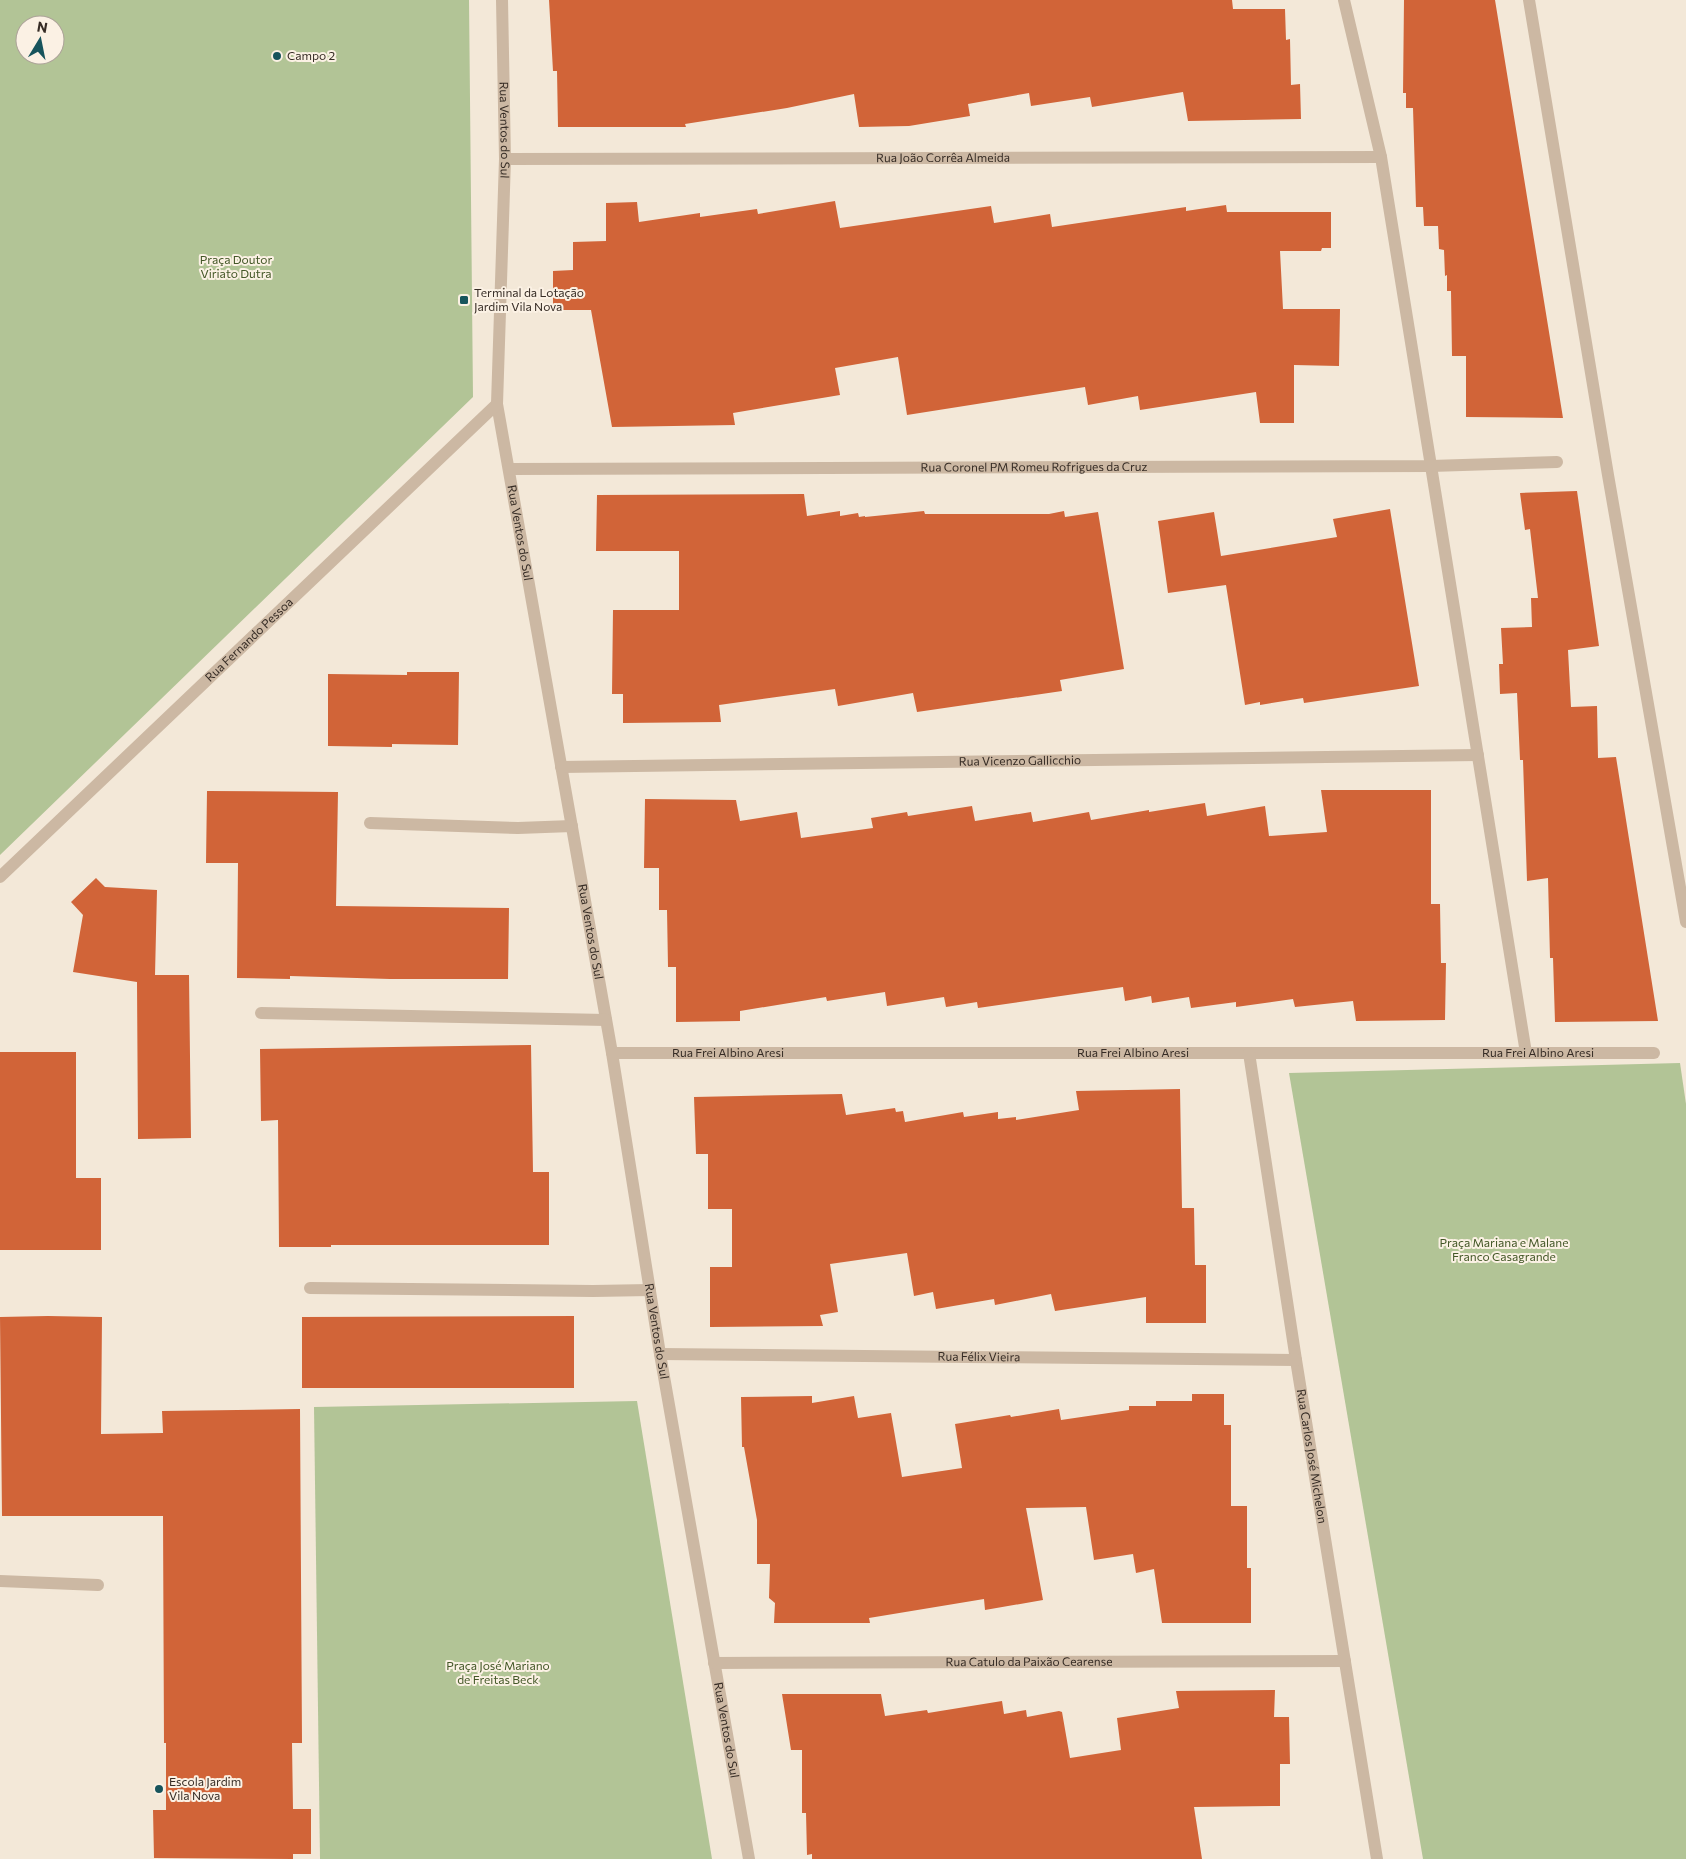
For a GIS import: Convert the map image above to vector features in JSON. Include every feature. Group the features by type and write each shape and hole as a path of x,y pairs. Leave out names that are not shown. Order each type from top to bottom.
{"street":[{"name":"Rua Ventos do Sul","path":"502,0 505,159 498,404 612,1053 660,1354 749,1859"},
{"path":"1344,0 1381,157 1526,1053"},
{"path":"1529,0 1608,475 1686,922"},
{"name":"Rua João Corrêa Almeida","path":"505,159 1381,157"},
{"name":"Rua Fernando Pessoa","path":"0,877 498,404"},
{"name":"Rua Coronel PM Romeu Rofrigues da Cruz","path":"510,469 1431,466 1557,462"},
{"name":"Rua Vicenzo Gallicchio","path":"561,767 1478,755"},
{"path":"370,823 518,828 572,826"},
{"path":"261,1013 606,1020"},
{"name":"Rua Frei Albino Aresi","path":"612,1053 1654,1053"},
{"name":"Rua Carlos José Michelon","path":"1249,1053 1296,1360 1377,1859"},
{"path":"310,1288 650,1290"},
{"name":"Rua Félix Vieira","path":"660,1354 1296,1360"},
{"path":"0,1582 98,1585"},
{"name":"Rua Catulo da Paixão Cearense","path":"714,1663 1345,1662"}],"green space":[{"name":"Praça Doutor Viriato Dutra","path":"0,0 469,0 473,397 0,855"},
{"name":"Praça Mariana e Malane Franco Casagrande","path":"1680,1063 1686,1104 1686,1859 1423,1859 1289,1073"},
{"name":"Praça José Mariano de Freitas Beck","path":"637,1401 712,1859 320,1859 314,1407"}],"building":[{"path":"549,0 1232,0 1233,9 1285,9 1286,40 1290,39 1291,85 1300,84 1301,119 1188,121 1183,92 1092,107 1090,97 1031,106 1029,93 968,104 970,116 909,126 859,127 854,94 787,108 685,124 686,127 558,127 557,71 553,71"},
{"path":"1404,0 1495,0 1563,418 1466,417 1466,356 1452,356 1451,291 1447,291 1444,250 1439,249 1438,226 1424,226 1423,207 1416,207 1413,108 1406,108 1406,93 1403,93"},
{"path":"835,201 840,228 991,206 994,223 1050,214 1052,227 1186,207 1186,211 1226,205 1227,212 1331,212 1331,248 1322,248 1321,251 1280,251 1283,309 1340,309 1339,366 1294,365 1294,423 1260,423 1256,392 1140,410 1138,396 1088,405 1085,387 907,415 898,357 835,368 840,395 733,413 735,425 612,427 591,310 553,310 553,271 573,270 573,242 606,241 606,203 637,202 639,222 700,213 700,217 757,209 758,214"},
{"path":"1577,491 1599,646 1568,650 1571,707 1597,706 1598,758 1616,757 1658,1021 1555,1022 1553,958 1550,958 1548,878 1527,881 1523,760 1520,760 1517,693 1500,694 1499,664 1503,664 1501,628 1532,627 1531,598 1538,598 1530,529 1525,530 1520,493"},
{"path":"804,494 807,516 840,511 840,516 858,513 859,517 865,517 924,511 925,514 1049,514 1064,511 1065,517 1098,512 1124,669 1060,680 1062,691 917,712 913,693 838,706 835,689 719,705 721,722 623,723 623,694 612,694 613,610 679,610 679,551 596,551 597,495"},
{"path":"1390,509 1419,686 1304,703 1303,698 1260,705 1260,702 1245,705 1226,585 1168,593 1158,521 1214,512 1221,556 1337,537 1333,519"},
{"path":"407,672 459,672 458,745 392,744 392,747 328,746 328,674 407,675"},
{"path":"1321,790 1431,790 1431,904 1440,904 1441,963 1446,963 1445,1020 1356,1021 1353,1001 1295,1007 1293,999 1236,1007 1236,1002 1191,1008 1189,997 1152,1003 1151,996 1125,1001 1123,987 978,1008 977,1002 946,1007 944,997 887,1006 885,992 827,1001 826,997 740,1011 740,1021 676,1022 676,967 668,967 667,910 659,910 659,868 644,868 645,799 736,800 740,821 797,812 801,838 873,828 871,818 907,812 908,816 972,806 975,821 1031,812 1033,822 1089,812 1091,820 1205,803 1207,816 1265,806 1269,836 1327,832"},
{"path":"207,791 338,792 336,906 509,908 508,979 390,979 290,976 290,979 237,978 238,863 206,863"},
{"path":"96,878 105,887 157,890 155,975 189,975 191,1138 138,1139 137,982 73,972 83,915 71,902"},
{"path":"531,1045 533,1172 549,1172 549,1245 331,1245 331,1247 279,1247 278,1120 261,1121 260,1049"},
{"path":"0,1052 76,1052 76,1178 101,1178 101,1250 0,1250"},
{"path":"1180,1089 1182,1208 1194,1208 1195,1265 1206,1265 1206,1323 1146,1323 1146,1297 1055,1311 1051,1294 995,1305 994,1299 936,1309 933,1292 914,1296 907,1253 830,1264 838,1312 820,1315 823,1326 710,1327 710,1267 732,1267 732,1209 708,1209 708,1154 696,1154 694,1097 842,1094 846,1115 895,1108 896,1112 903,1111 905,1122 963,1112 964,1117 998,1112 998,1119 1016,1117 1016,1120 1079,1110 1076,1091"},
{"path":"574,1316 574,1388 302,1388 302,1317"},
{"path":"0,1317 102,1317 101,1434 163,1433 162,1411 300,1409 302,1743 292,1743 293,1809 311,1809 311,1854 293,1854 293,1859 154,1858 153,1810 166,1810 163,1516 2,1516"},
{"path":"1192,1394 1224,1394 1224,1425 1231,1425 1231,1506 1247,1506 1247,1568 1251,1568 1251,1623 1162,1623 1154,1569 1136,1573 1133,1554 1094,1560 1086,1507 1026,1508 1043,1600 985,1610 984,1599 869,1618 870,1623 774,1623 775,1603 769,1598 770,1564 757,1564 757,1520 744,1447 742,1447 741,1397 812,1396 812,1403 854,1396 858,1418 891,1413 902,1477 962,1468 955,1424 1059,1409 1061,1420 1129,1410 1129,1406 1156,1406 1156,1401 1192,1401"},
{"path":"1275,1690 1274,1717 1289,1717 1290,1764 1280,1764 1280,1806 1194,1807 1202,1859 812,1859 812,1854 807,1855 806,1813 802,1813 802,1750 791,1750 782,1694 881,1694 885,1716 927,1710 928,1713 1002,1701 1004,1714 1026,1710 1027,1717 1059,1711 1062,1712 1070,1758 1121,1750 1117,1718 1179,1708 1176,1691"}],"place":[{"name":"Campo 2","path":"277,56"},
{"name":"Terminal da Lotação Jardim Vila Nova","path":"464,300"},
{"name":"Escola Jardim Vila Nova","path":"159,1789"}]}
